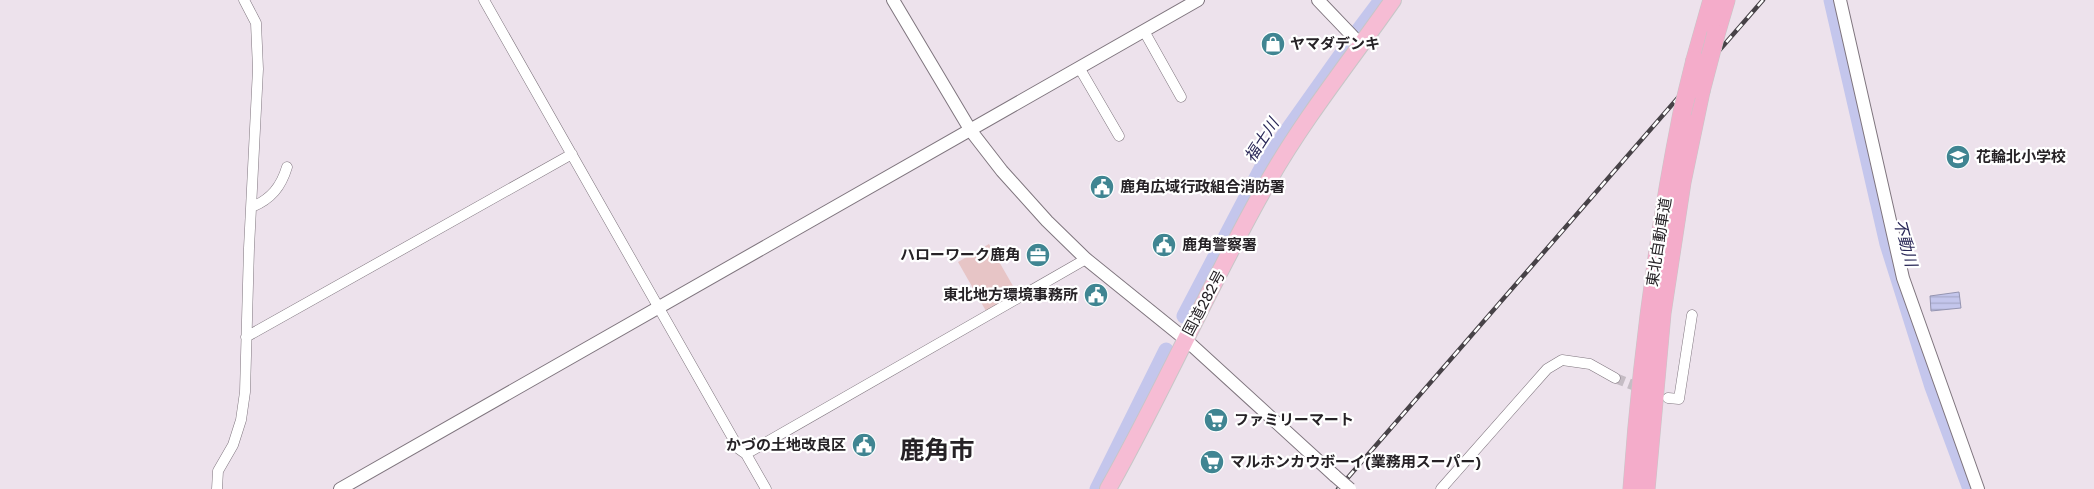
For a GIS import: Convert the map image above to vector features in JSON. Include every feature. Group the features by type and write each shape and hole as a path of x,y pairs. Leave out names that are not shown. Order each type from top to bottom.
{"highway":[{"name":"国道282号","path":"1108,489 1151,410 1185,339 1269,180 1302,127 1393,0"},
{"name":"東北自動車道","path":"1632,489 1648,311 1669,180 1682,113 1712,0"},
{"name":"東北自動車道","path":"1646,489 1663,304 1682,182 1702,91 1726,0"}],"street":[{"path":"217,489 218,471 233,445 241,420 245,392 258,69 256,23 244,0"},
{"path":"484,0 738,449 746,454 766,489"},
{"path":"892,0 971,131 1002,171 1047,221 1086,259 1185,339 1350,489"},
{"path":"340,489 544,371 659,308 1198,0"},
{"path":"1318,0 1361,45"},
{"path":"1840,0 1903,278 1978,489"},
{"path":"1144,31 1181,97"},
{"path":"1080,68 1119,136"},
{"path":"246,338 572,154"},
{"path":"252,207 264,201 278,188 287,167"},
{"path":"746,454 1086,259"},
{"path":"1668,398 1679,399 1692,315"},
{"path":"1441,489 1547,369 1562,360 1590,364 1615,378"}],"shaded area":[{"path":"989,244 1017,293 986,311 958,262"}],"water":[{"path":"1959,292 1961,308 1931,311 1930,296"}],"waterway":[{"name":"福士川","path":"1357,32 1381,0"},
{"name":"不動川","path":"1831,0 1887,244 1932,387 1970,489"},
{"name":"福士川","path":"1184,316 1264,163 1349,43"},
{"name":"福士川","path":"1097,489 1166,350"}],"tunnel":[{"path":"1615,378 1643,389"}],"railway":[{"path":"1338,489 1763,0"}],"place":[{"name":"ヤマダデンキ","path":"1273,44"},
{"name":"花輪北小学校","path":"1958,157"},
{"name":"鹿角広域行政組合消防署","path":"1102,187"},
{"name":"鹿角警察署","path":"1164,245"},
{"name":"ハローワーク鹿角","path":"1038,255"},
{"name":"東北地方環境事務所","path":"1096,295"},
{"name":"ファミリーマート","path":"1216,420"},
{"name":"かづの土地改良区","path":"864,445"},
{"name":"マルホンカウボーイ(業務用スーパー)","path":"1212,462"}],"district":[{"name":"鹿角市","path":"937,450"}]}
